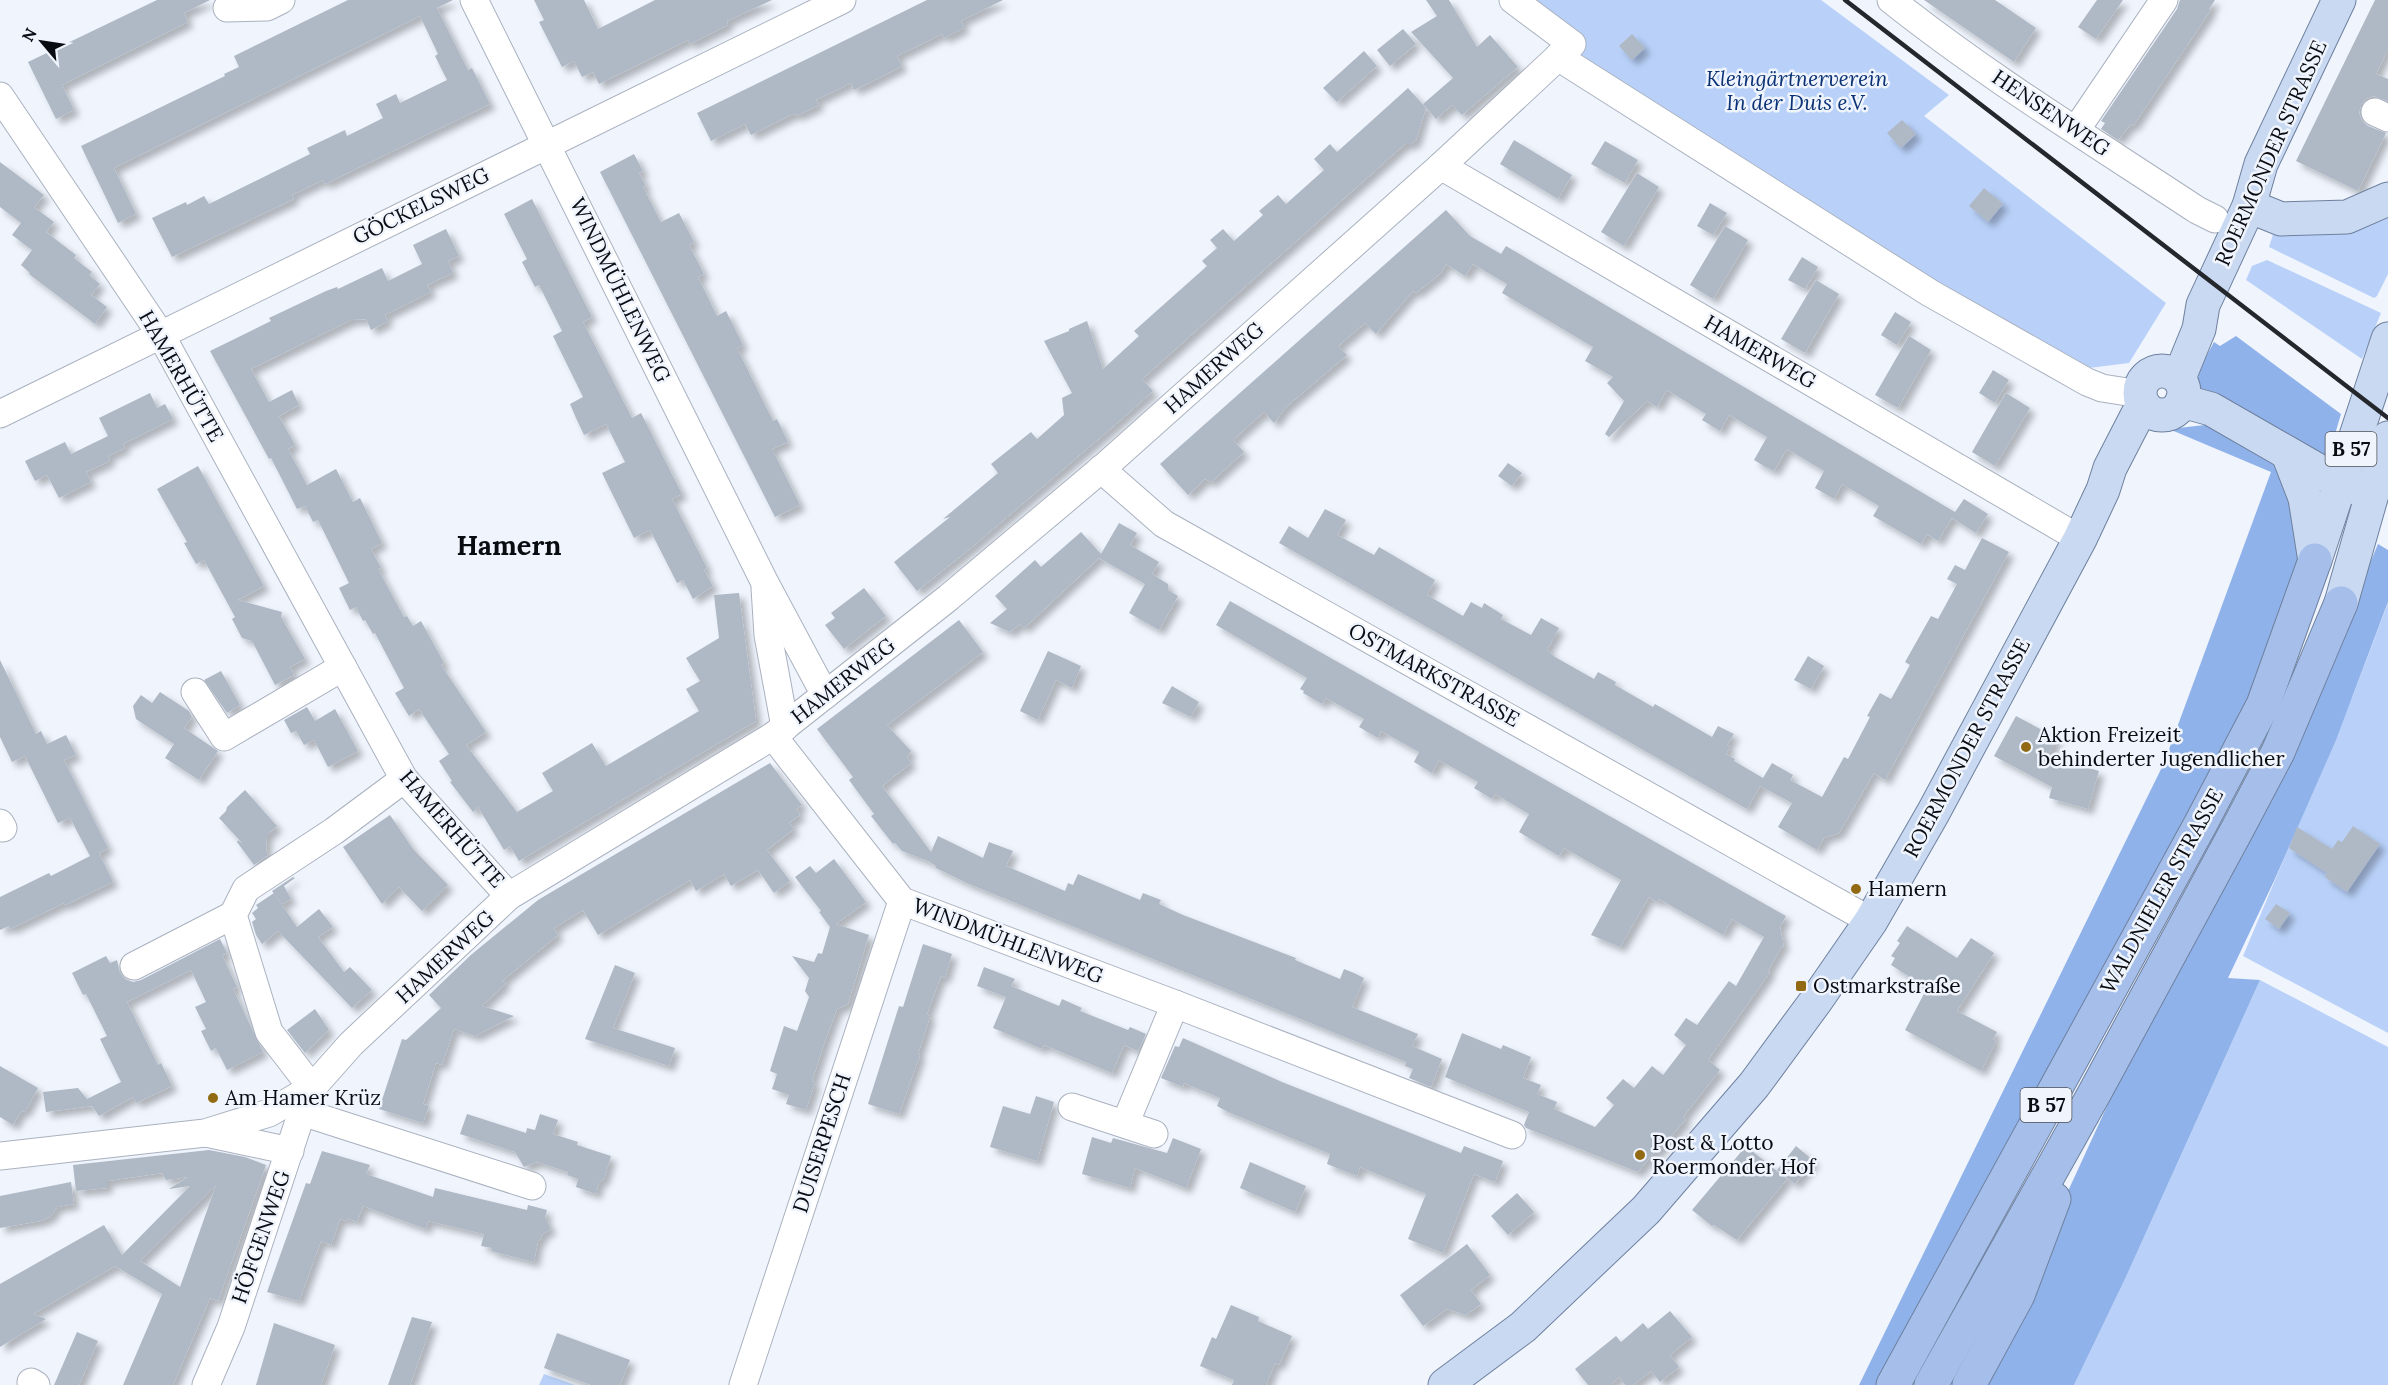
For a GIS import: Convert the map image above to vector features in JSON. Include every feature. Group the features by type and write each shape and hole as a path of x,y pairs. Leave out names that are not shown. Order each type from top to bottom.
{"highway":[{"name":"WALDNIELER STRASSE","path":"1893,1385 2200,825 2263,705 2315,560"},
{"name":"WALDNIELER STRASSE","path":"1931,1385 2094,1094 2278,752 2341,603"},
{"path":"1970,1385 2018,1295 2094,1094"}],"main road":[{"name":"ROERMONDER STRASSE","path":"1445,1385 1523,1327 1646,1210 1754,1085 1871,921 1934,813 2080,539 2103,490 2142,443 2186,320 2203,305 2249,206 2261,164 2339,0"},
{"path":"2249,206 2281,219 2347,217 2388,199"},
{"name":"WALDNIELER STRASSE","path":"2315,560 2388,339"},
{"path":"2160,394 2211,410 2340,483 2372,493"},
{"name":"WALDNIELER STRASSE","path":"2341,603 2388,438"},
{"path":"2288,454 2305,498 2315,560"}],"street":[{"path":"227,8 267,7 281,0"},
{"name":"WINDMÜHLENWEG","path":"474,0 764,581 825,694"},
{"name":"GÖCKELSWEG","path":"0,414 547,143 842,0"},
{"path":"1514,0 1572,44 1558,57 1930,293 2087,382 2102,388 2160,394"},
{"name":"HENSENWEG","path":"1891,0 1941,39 2197,210 2215,219"},
{"path":"2076,130 2164,0"},
{"name":"HAMERWEG","path":"0,1156 205,1133 307,1100 351,1044 509,896 779,731 948,598 1101,469 1441,166 1558,57"},
{"name":"HAMERHÜTTE","path":"0,96 161,335 405,779 509,896"},
{"name":"HAMERWEG","path":"1441,166 2080,539"},
{"name":"OSTMARKSTRASSE","path":"1101,469 1164,524 1871,921"},
{"name":"WINDMÜHLENWEG","path":"764,581 779,731 902,902 1175,1004 1512,1136"},
{"path":"195,692 224,737 343,667"},
{"path":"134,966 233,915 246,889 334,831 405,779"},
{"name":"DUISERPESCH","path":"743,1385 902,902"},
{"path":"233,915 269,1032 307,1100 532,1186"},
{"path":"1125,1124 1175,1004"},
{"name":"HÖFGENWEG","path":"206,1385 231,1327 307,1100"},
{"path":"1072,1107 1154,1134"},
{"name":"HAMERWEG","path":"205,1133 290,1151"}],"green space":[{"name":"Kleingärtnerverein In der Duis e.V.","path":"1535,0 1821,0 1949,95 1924,116 2166,303 2129,363 2089,368 2049,352 1580,58"},
{"path":"2388,213 2388,274 2374,298 2269,247 2275,228"},
{"path":"2267,260 2381,313 2362,359 2246,280 2252,266"},
{"path":"2388,603 2388,1033 2243,956 2353,695"},
{"path":"2260,980 2388,1047 2388,1385 2074,1385 2126,1277"},
{"path":"544,1374 575,1385 539,1385"}],"shaded area":[{"path":"2236,336 2341,414 2325,468 2194,395 2201,366 2214,342 2220,346"},
{"path":"2205,425 2238,433 2273,453 2286,475 2302,564 2266,658 2189,832 1880,1385 1859,1385 2164,763 2271,472 2169,429"},
{"path":"2378,544 2388,550 2388,602 2336,740 2274,881 2228,978 2260,980 2126,1277 2074,1385 1979,1385 2120,1078 2323,675"}],"building":[{"path":"157,0 210,0 184,13 188,22 62,85 74,110 56,119 28,62"},
{"path":"348,0 453,0 437,8 468,70 472,68 490,104 325,184 323,180 292,195 294,199 172,257 152,218 204,196 209,204 310,154 307,148 345,130 347,136 383,118 376,104 396,94 400,103 447,80 435,56 438,54 420,16 114,168 136,214 118,223 81,146 225,76 224,74 239,67 234,56"},
{"path":"534,0 584,0 598,29 655,0 772,0 727,21 728,25 690,44 688,40 599,84 593,72 582,77 574,61 562,67 539,22 544,20"},
{"path":"927,0 1003,0 961,21 964,28 944,38 942,34 897,56 902,66 873,81 854,90 851,83 816,100 819,105 796,116 795,113 751,135 745,124 711,141 697,113"},
{"path":"1426,0 1449,0 1477,47 1490,35 1518,67 1462,115 1452,105 1436,119 1423,104 1453,78 1411,32 1437,16"},
{"path":"1924,0 1995,0 2036,28 2014,62"},
{"path":"2097,0 2123,0 2096,39 2078,27"},
{"path":"2180,0 2215,0 2209,9 2211,10 2133,126 2131,124 2118,140 2101,129 2105,123 2101,121 2177,9"},
{"path":"2375,0 2388,0 2388,49 2376,74 2388,79 2388,101 2374,96 2366,99 2359,113 2362,121 2368,126 2386,133 2358,191 2296,161"},
{"path":"1403,29 1416,44 1390,66 1377,50"},
{"path":"1632,34 1645,48 1632,60 1619,46"},
{"path":"1364,51 1377,66 1337,102 1323,88"},
{"path":"1408,88 1426,108 1416,140 1412,144 1405,144 1142,379 1153,391 972,547 917,591 894,562 950,517 943,519 998,473 991,464 1031,432 1037,439 1064,415 1062,398 1072,393 1044,341 1087,321 1103,369 1139,336 1134,331 1207,266 1202,261 1217,248 1210,240 1223,229 1234,241 1263,215 1259,211 1278,195 1286,204 1324,170 1314,159 1330,144 1337,152"},
{"path":"1902,120 1916,134 1901,148 1887,133"},
{"path":"1514,140 1572,175 1558,199 1500,164"},
{"path":"1605,141 1638,160 1625,183 1591,164"},
{"path":"634,154 643,171 639,173 646,186 643,187 661,222 679,213 694,242 689,245 704,274 698,277 717,316 726,311 743,345 737,348 773,421 777,419 788,442 772,449 800,505 775,517 600,172"},
{"path":"0,162 44,195 34,207 54,222 46,232 76,255 74,258 92,272 89,275 100,284 91,295 107,307 95,324 29,274 21,265 32,250 12,235 21,223 0,207"},
{"path":"1637,173 1659,187 1624,246 1601,232"},
{"path":"1984,188 2003,204 1988,222 1969,206"},
{"path":"532,199 592,317 583,322 632,418 641,413 682,494 672,499 707,568 704,570 713,586 693,599 683,580 677,583 650,530 634,538 602,473 625,462 606,424 584,435 570,404 583,397 553,336 562,331 539,285 535,287 522,262 527,259 504,214"},
{"path":"1710,203 1727,213 1713,235 1697,226"},
{"path":"1446,210 1470,236 1501,254 1506,246 1955,512 1964,499 1988,514 1976,533 1952,518 1938,541 1927,534 1921,544 1873,516 1879,506 1842,484 1834,499 1815,488 1824,471 1787,449 1774,471 1754,460 1767,437 1729,415 1720,431 1702,420 1706,414 1667,390 1657,407 1647,401 1609,437 1605,434 1624,401 1607,383 1613,377 1585,361 1593,347 1502,293 1507,284 1473,264 1465,276 1446,264 1441,273 1416,293 1413,291 1376,334 1365,323 1338,346 1347,355 1286,407 1274,423 1264,412 1233,440 1244,452 1211,482 1205,479 1188,495 1160,464"},
{"path":"1725,226 1748,240 1713,299 1690,285"},
{"path":"446,229 459,256 448,261 453,273 427,285 431,292 385,315 388,321 371,330 366,319 351,320 251,369 269,402 292,390 299,405 279,416 295,445 288,449 307,485 336,469 353,502 360,498 382,543 371,549 381,568 378,569 404,617 407,616 413,626 421,621 444,663 441,665 486,732 466,745 517,812 553,791 542,773 592,743 606,766 699,711 686,689 700,681 686,658 719,638 714,595 739,593 756,721 519,861 510,846 504,850 478,807 473,812 450,782 452,781 439,761 449,754 419,709 409,716 395,693 404,688 375,633 373,634 365,620 363,621 356,607 350,610 339,588 349,583 318,520 313,522 305,506 297,509 271,458 269,459 210,351 271,321 269,318 382,268 388,281 422,264 413,245"},
{"path":"1802,257 1818,267 1805,289 1788,280"},
{"path":"1816,280 1839,294 1805,353 1781,339"},
{"path":"1895,312 1911,322 1897,345 1881,335"},
{"path":"1909,336 1931,350 1898,408 1875,395"},
{"path":"1993,370 2009,380 1995,403 1979,393"},
{"path":"150,393 157,408 165,404 173,419 123,444 125,448 108,456 110,461 86,472 91,482 59,498 47,475 35,481 25,461 65,442 71,454 108,436 99,418"},
{"path":"2006,393 2030,408 1995,466 1972,452"},
{"path":"1508,463 1522,473 1512,486 1498,476"},
{"path":"198,466 264,586 238,600 282,612 281,617 305,659 290,667 294,675 275,685 252,641 242,638 232,619 235,617 204,560 196,564 184,543 187,542 157,489"},
{"path":"1325,509 1346,520 1337,535 1374,555 1379,547 1435,580 1427,595 1463,616 1471,602 1482,608 1484,603 1503,615 1501,619 1531,635 1541,618 1559,628 1547,650 1555,657 1594,679 1598,672 1616,682 1615,685 1653,707 1655,704 1712,737 1718,726 1734,734 1727,745 1730,747 1726,754 1735,759 1734,761 1763,778 1772,763 1793,775 1790,780 1822,797 1844,757 1848,759 1880,693 1891,699 1910,665 1905,662 1931,616 1938,619 1957,584 1947,579 1955,565 1965,570 1982,538 2009,552 1885,780 1874,773 1839,833 1824,838 1817,850 1778,827 1792,803 1760,786 1747,809 1279,543 1289,526 1308,538"},
{"path":"1119,523 1137,533 1130,545 1159,562 1152,574 1168,584 1168,590 1178,596 1159,630 1129,613 1145,584 1099,558 1024,628 1020,624 1010,632 990,623 1007,609 995,596 1035,560 1041,567 1081,532 1101,554"},
{"path":"864,588 886,616 844,649 825,625 835,618 831,613"},
{"path":"1230,601 1786,916 1780,927 1784,948 1782,946 1768,971 1770,972 1708,1060 1720,1070 1683,1117 1686,1119 1638,1172 1526,1128 1524,1125 1529,1112 1445,1077 1462,1033 1501,1049 1503,1045 1531,1057 1523,1078 1541,1085 1537,1094 1557,1102 1554,1109 1595,1127 1614,1105 1606,1098 1623,1079 1634,1088 1652,1066 1663,1075 1686,1045 1674,1035 1686,1018 1697,1025 1729,981 1736,986 1764,937 1732,919 1723,935 1659,899 1657,902 1649,897 1620,947 1591,935 1621,880 1564,848 1559,856 1519,832 1529,814 1495,794 1492,799 1474,788 1478,782 1439,760 1432,773 1414,762 1419,752 1381,731 1378,738 1359,727 1364,719 1326,698 1322,704 1303,693 1304,691 1300,689 1307,678 1216,625"},
{"path":"959,620 983,652 887,725 911,751 907,757 911,763 882,786 931,852 938,836 983,858 989,842 1013,851 1006,866 1065,891 1068,883 1073,885 1078,874 1140,900 1143,893 1161,900 1159,904 1183,915 1296,958 1295,960 1340,979 1344,969 1354,973 1364,978 1352,1007 1418,1034 1412,1046 1442,1059 1431,1087 1409,1078 1413,1069 1405,1066 1406,1062 969,884 936,868 928,861 902,851 895,843 893,844 871,816 874,814 849,780 853,777 817,729"},
{"path":"1048,651 1081,666 1072,688 1056,680 1038,720 1020,711"},
{"path":"1808,656 1824,666 1811,689 1794,680"},
{"path":"0,660 36,734 41,731 47,744 66,735 76,755 64,760 108,848 99,853 113,882 10,929 9,926 0,930 0,897 49,873 51,876 90,856 70,818 58,823 25,756 12,762 0,737"},
{"path":"221,671 240,705 227,713 204,680"},
{"path":"1172,686 1199,702 1191,717 1162,703"},
{"path":"160,692 189,711 192,717 184,728 218,751 199,780 165,758 174,744 136,719 133,706 141,695 152,703"},
{"path":"307,707 315,721 335,709 358,751 328,767 314,740 304,745 296,731 291,733 284,720"},
{"path":"2016,716 2057,738 2048,756 2099,771 2088,809 2049,798 2052,787 1994,756"},
{"path":"770,763 802,805 796,809 800,815 789,823 794,829 767,850 790,881 774,893 758,870 731,886 724,874 696,891 690,880 598,935 583,910 554,928 558,935 502,981 506,983 482,1006 514,1016 475,1036 454,1029 442,1065 436,1063 423,1104 429,1106 423,1123 379,1109 402,1039 406,1040 441,1008 429,995 472,954 538,900"},
{"path":"245,790 277,826 267,835 268,855 254,865 237,842 238,840 243,844 219,818"},
{"path":"390,815 413,849 448,885 422,911 399,887 382,904 343,847"},
{"path":"2353,826 2380,844 2347,892 2325,877 2327,873 2289,848 2297,827 2332,849 2338,840 2342,842"},
{"path":"834,859 866,902 836,924 869,935 848,1004 837,1009 825,1041 812,1081 815,1083 806,1110 786,1104 789,1095 772,1089 777,1074 770,1071 784,1026 797,1031 809,997 805,991 809,978 792,956 814,962 818,953 822,954 830,927 819,912 821,911 795,877 810,866 816,873"},
{"path":"293,877 295,878 284,886 291,899 282,904 272,891"},
{"path":"274,893 297,927 319,909 333,927 318,937 344,972 350,967 372,990 352,1008 278,931 262,944 256,935 252,922 256,919 252,913 258,908 256,905"},
{"path":"2276,904 2290,913 2279,929 2265,919"},
{"path":"1907,926 1957,958 1971,938 1994,953 1957,1011 1997,1032 1993,1039 1996,1041 1981,1071 1905,1030 1927,988 1891,965 1895,958 1891,956 1900,943 1897,941"},
{"path":"220,939 227,953 222,955 237,987 233,989 263,1052 227,1070 216,1048 211,1051 201,1031 206,1029 195,1007 206,1002 191,970 127,1002 158,1065 161,1063 172,1086 136,1103 133,1097 99,1116 92,1106 46,1112 43,1092 78,1088 87,1099 121,1082 100,1039 107,1036 86,994 83,995 72,973 106,956 110,963 117,960 120,973 125,979 133,982"},
{"path":"923,944 952,954 945,978 941,976 927,1014 930,1016 918,1054 920,1055 899,1114 868,1104 899,1006 903,1007"},
{"path":"615,965 635,973 613,1028 675,1048 669,1066 585,1039"},
{"path":"984,967 1015,979 1011,986 1059,1006 1062,999 1082,1008 1080,1011 1128,1030 1130,1027 1146,1034 1138,1051 1124,1045 1112,1073 1044,1045 1042,1049 993,1028 1006,997 977,986"},
{"path":"315,1009 329,1030 305,1053 287,1030"},
{"path":"1183,1038 1282,1082 1461,1153 1464,1146 1503,1161 1495,1182 1474,1174 1443,1253 1408,1239 1426,1194 1360,1167 1357,1176 1327,1164 1330,1154 1228,1112 1217,1106 1220,1098 1184,1083 1183,1087 1161,1078 1175,1046 1179,1047"},
{"path":"0,1066 38,1088 25,1112 22,1110 13,1125 0,1117"},
{"path":"1036,1096 1054,1102 1037,1161 990,1147 1003,1106 1030,1114"},
{"path":"467,1114 526,1133 527,1128 535,1130 540,1114 558,1120 553,1134 611,1156 604,1179 599,1182 596,1194 576,1187 578,1179 567,1175 568,1172 537,1162 524,1167 515,1152 460,1134"},
{"path":"1092,1137 1111,1143 1113,1138 1167,1153 1173,1138 1201,1149 1186,1188 1135,1168 1130,1188 1082,1174"},
{"path":"1746,1146 1787,1179 1737,1240 1714,1225 1712,1226 1692,1210"},
{"path":"1796,1146 1814,1161 1795,1184 1777,1170"},
{"path":"209,1150 245,1157 266,1165 218,1301 210,1298 173,1385 123,1385 162,1294 115,1266 33,1314 46,1319 0,1347 0,1284 104,1225 122,1255 190,1186 169,1189 188,1177 166,1180 162,1173 107,1181 107,1188 76,1191 73,1165","holes":["216,1185 180,1287 140,1261"]},
{"path":"322,1151 370,1165 366,1174 433,1197 435,1188 527,1210 528,1205 547,1210 545,1217 551,1229 541,1235 534,1262 491,1251 492,1248 481,1246 484,1234 428,1221 426,1229 363,1206 357,1222 348,1218 347,1221 340,1219 331,1245 321,1241 299,1301 267,1292 306,1183 310,1184"},
{"path":"1250,1162 1306,1186 1295,1212 1240,1188"},
{"path":"71,1182 74,1204 57,1207 50,1217 40,1221 0,1228 0,1196"},
{"path":"1517,1193 1534,1212 1508,1235 1491,1216"},
{"path":"1467,1244 1490,1275 1471,1290 1481,1304 1466,1315 1447,1309 1423,1326 1400,1295"},
{"path":"1231,1305 1259,1317 1258,1321 1292,1336 1279,1365 1275,1363 1266,1385 1232,1385 1234,1380 1200,1366 1212,1337 1216,1339"},
{"path":"1670,1311 1692,1337 1670,1355 1679,1367 1660,1382 1651,1371 1633,1385 1625,1385 1619,1377 1610,1385 1588,1385 1575,1369 1616,1336 1621,1342 1643,1323 1648,1329"},
{"path":"412,1317 432,1322 423,1349 410,1385 388,1385"},
{"path":"274,1323 335,1345 321,1385 256,1385"},
{"path":"77,1332 98,1341 79,1385 54,1385"},
{"path":"557,1333 630,1360 620,1385 591,1385 544,1368"}],"railway":[{"path":"1845,0 2388,418"}],"place":[{"name":"Aktion Freizeit behinderter Jugendlicher","path":"2026,747"},
{"name":"Hamern","path":"1856,889"},
{"name":"Ostmarkstraße","path":"1801,986"},
{"name":"Am Hamer Krüz","path":"213,1098"},
{"name":"Post & Lotto Roermonder Hof","path":"1640,1155"}],"district":[{"name":"Hamern","path":"509,546"}]}
